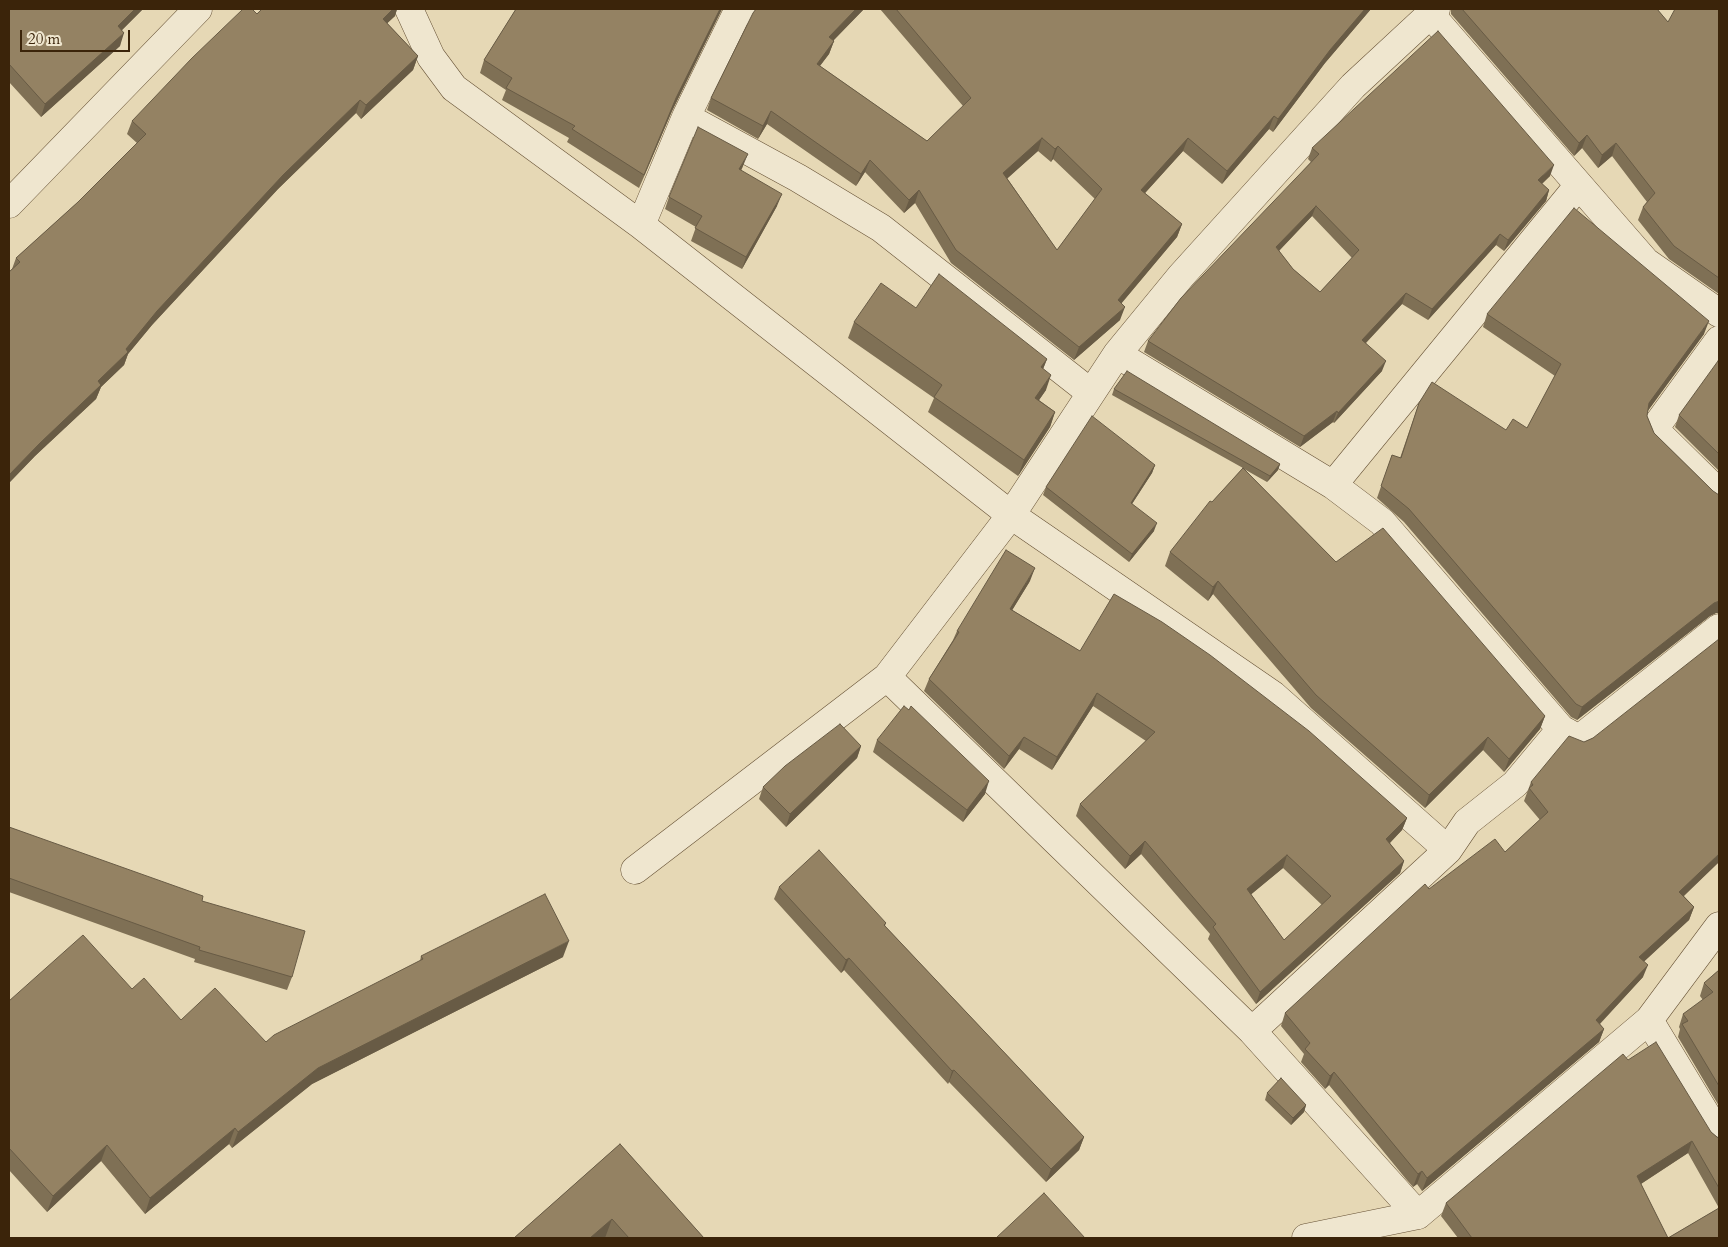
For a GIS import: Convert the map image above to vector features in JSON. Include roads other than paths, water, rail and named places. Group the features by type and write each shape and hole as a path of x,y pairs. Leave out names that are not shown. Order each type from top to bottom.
{"street":[{"path":"9,204 198,9"},
{"path":"409,9 431,57 454,88 641,225 1011,515 1273,695 1448,850"},
{"path":"641,225 686,117 735,17 742,9"},
{"path":"636,870 887,677 1011,515 1117,354 1181,276 1353,86 1433,11 1578,186 1646,262 1719,313"},
{"path":"686,117 798,178 881,228 1091,393"},
{"path":"1333,485 1578,186"},
{"path":"1719,340 1657,425 1660,435 1719,493"},
{"path":"1117,354 1333,485 1382,522 1561,729 1579,739 1719,628"},
{"path":"887,677 1252,1031 1418,1214"},
{"path":"1252,1031 1448,850 1467,822 1515,784 1561,729"},
{"path":"1306,1238 1418,1214 1649,1020 1719,926"},
{"path":"1649,1020 1719,1136"}]}
